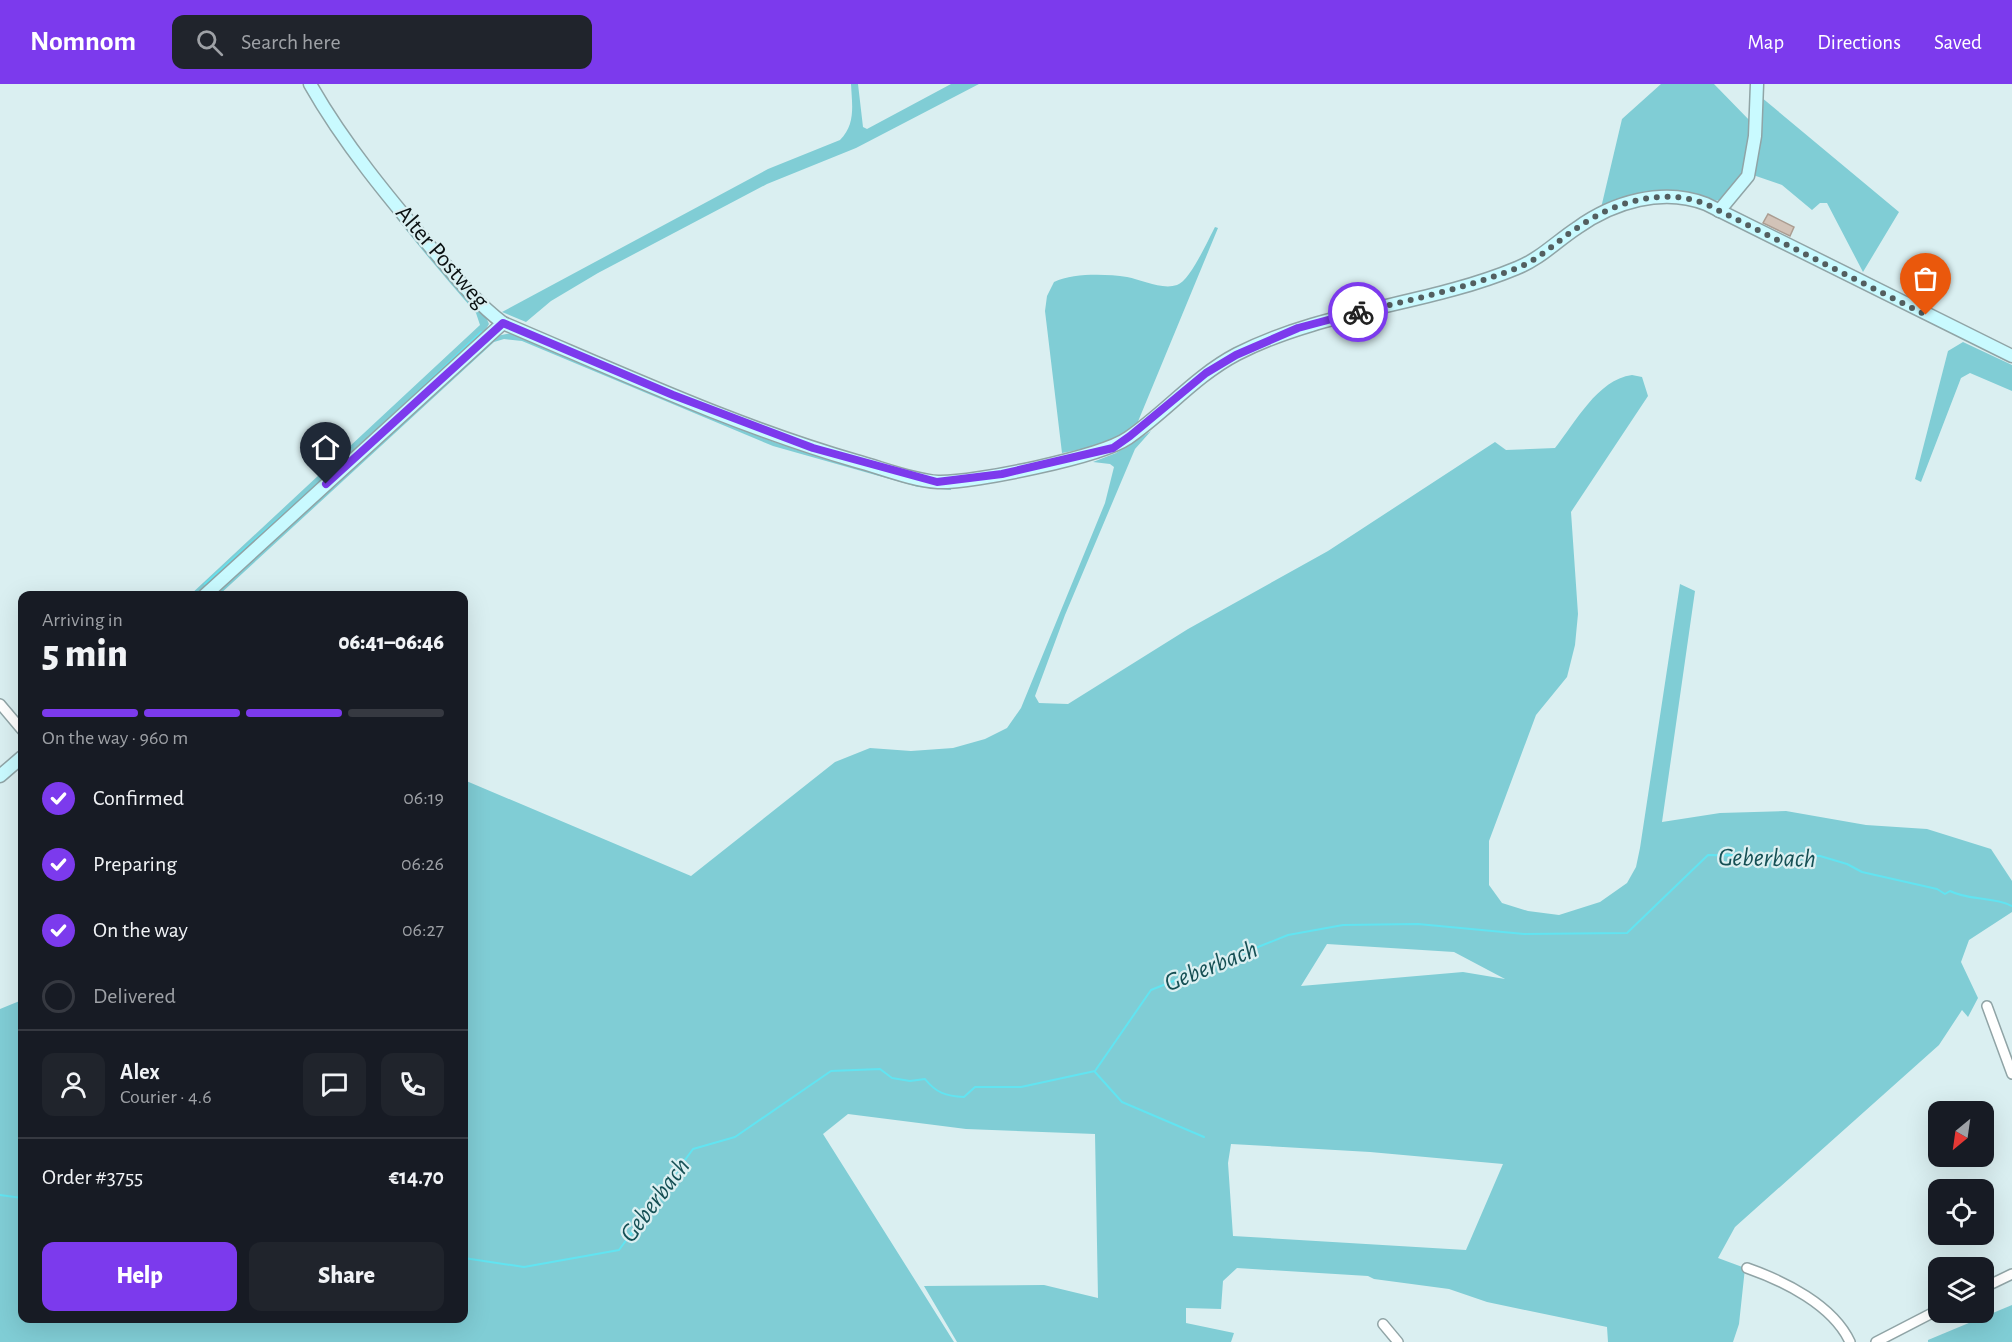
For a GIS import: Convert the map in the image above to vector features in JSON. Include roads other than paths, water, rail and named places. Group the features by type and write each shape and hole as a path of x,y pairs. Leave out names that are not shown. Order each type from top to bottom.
{"street":[{"name":"Alter Postweg","path":"310,84 342,136 402,213 483,308 503,323 673,395 813,448 937,482 1002,474 1113,448 1206,373 1236,355 1318,322 1414,300 1519,267 1604,210 1634,201 1692,198 1947,326 2012,356"},
{"path":"1719,211 1748,176 1753,158 1757,84"},
{"path":"209,591 503,323"},
{"path":"0,704 18,725"},
{"path":"0,776 18,760"},
{"path":"1987,1006 2012,1074"},
{"path":"1747,1268 1792,1288 1830,1315 1850,1342"},
{"path":"1994,1283 2012,1274"},
{"path":"1876,1342 1928,1315"},
{"path":"1383,1324 1398,1342"}],"waterway":[{"path":"377,430 481,332"},
{"path":"205,584 346,458"},
{"name":"Geberbach","path":"468,1259 524,1267 619,1250 693,1149 735,1137 831,1071 880,1069 892,1078 910,1081 925,1079 933,1088 942,1093 964,1097 975,1087 1021,1087 1095,1071 1151,990 1288,935 1343,925 1418,924 1524,934 1627,933 1708,855 1820,856 1847,864 1862,872 1937,889 1945,894 1950,891 2012,906"},
{"path":"1095,1072 1122,1102 1204,1137"},
{"name":"Geberbach","path":"0,1195 18,1197"}]}
